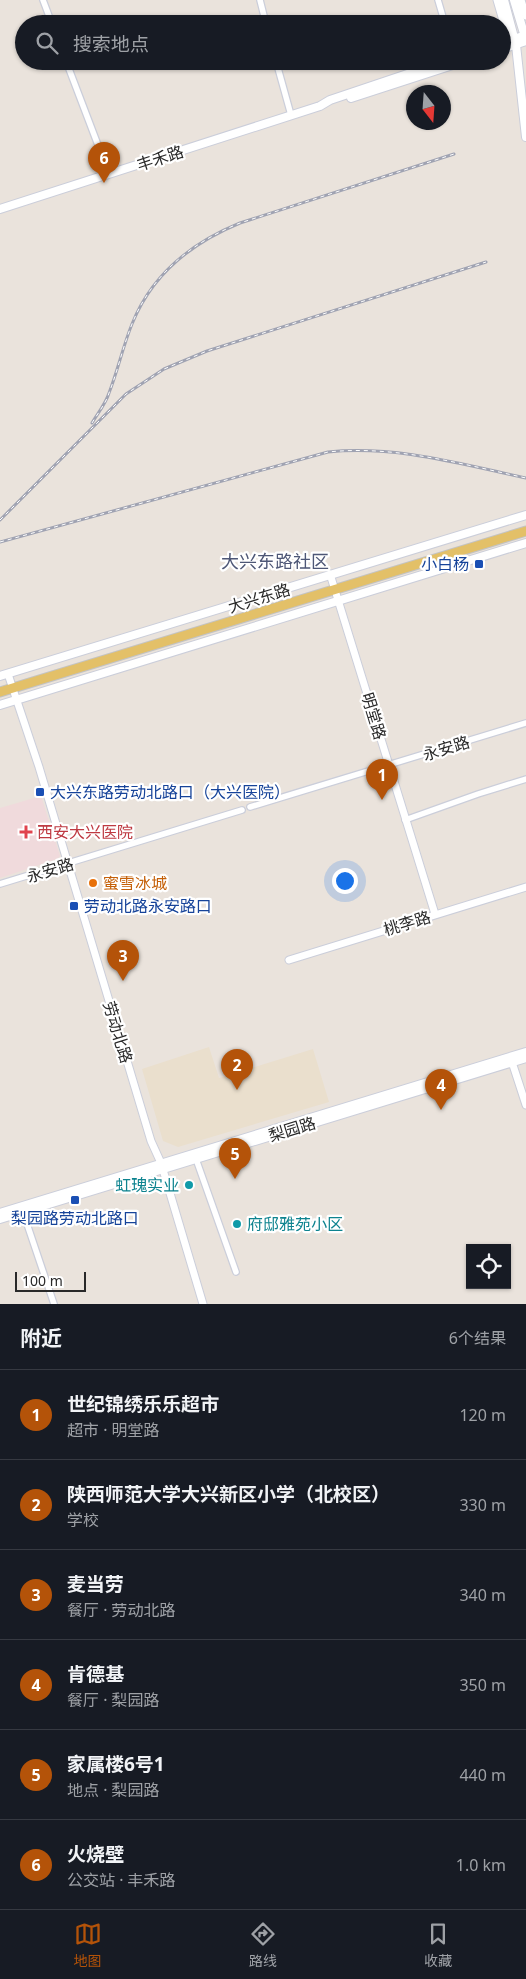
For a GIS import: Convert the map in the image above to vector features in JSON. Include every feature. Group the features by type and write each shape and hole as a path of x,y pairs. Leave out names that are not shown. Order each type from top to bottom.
{"main road":[{"path":"504,0 508,15"},
{"path":"511,44 526,38 514,0"},
{"path":"511,27 515,42 526,137"},
{"path":"511,42 515,42"},
{"name":"丰禾路","path":"320,106 330,100 419,70"},
{"name":"丰禾路","path":"0,209 437,70"},
{"path":"4,675 526,515"},
{"name":"大兴东路","path":"335,588 526,526"},
{"name":"大兴东路","path":"0,688 12,686 526,531"},
{"path":"0,705 526,543"},
{"name":"大兴东路","path":"0,692 12,686"},
{"name":"梨园路","path":"0,1219 161,1166 196,1159 512,1059 526,1052"},
{"name":"梨园路","path":"0,1212 161,1166 512,1059 526,1058"}],"street":[{"path":"43,0 49,15"},
{"path":"260,0 264,15"},
{"path":"438,0 443,15"},
{"path":"497,0 501,15"},
{"path":"521,0 526,18 526,38"},
{"path":"511,35 515,42"},
{"path":"69,70 109,174"},
{"path":"278,70 291,115"},
{"name":"明堂路","path":"330,574 435,914"},
{"name":"劳动北路","path":"4,675 12,686 39,767 67,864 203,1304"},
{"name":"永安路","path":"250,807 526,723"},
{"path":"406,820 526,779"},
{"name":"永安路","path":"0,884 242,810"},
{"name":"桃李路","path":"289,960 526,887"},
{"path":"512,1059 526,1105"},
{"path":"196,1159 236,1272"},
{"path":"23,1212 54,1304"}],"shaded area":[{"name":"西安大兴医院","path":"41,796 60,856 57,859 0,878 0,808"},
{"path":"209,1047 219,1078 313,1049 329,1102 178,1147 163,1141 142,1069"}],"railway":[{"path":"92,423 108,397 129,332 140,306 150,290 175,262 205,240 240,223 454,154"},
{"path":"0,520 126,394 164,369 207,351 486,262"},
{"path":"0,542 328,452 378,451 403,453 526,478"}],"place":[{"name":"火烧壁","path":"104,183"},
{"name":"小白杨","path":"479,564"},
{"name":"大兴东路劳动北路口（大兴医院）","path":"40,792"},
{"name":"世纪锦绣乐乐超市","path":"382,800"},
{"name":"西安大兴医院","path":"26,832"},
{"name":"蜜雪冰城","path":"93,883"},
{"name":"劳动北路永安路口","path":"74,906"},
{"name":"麦当劳","path":"123,981"},
{"name":"陕西师范大学大兴新区小学（北校区）","path":"237,1090"},
{"name":"肯德基","path":"441,1110"},
{"name":"家属楼6号1","path":"235,1179"},
{"name":"虹瑰实业","path":"189,1185"},
{"name":"梨园路劳动北路口","path":"75,1200"},
{"name":"府邸雅苑小区","path":"237,1224"}],"district":[{"name":"大兴东路社区","path":"275,561"}]}
